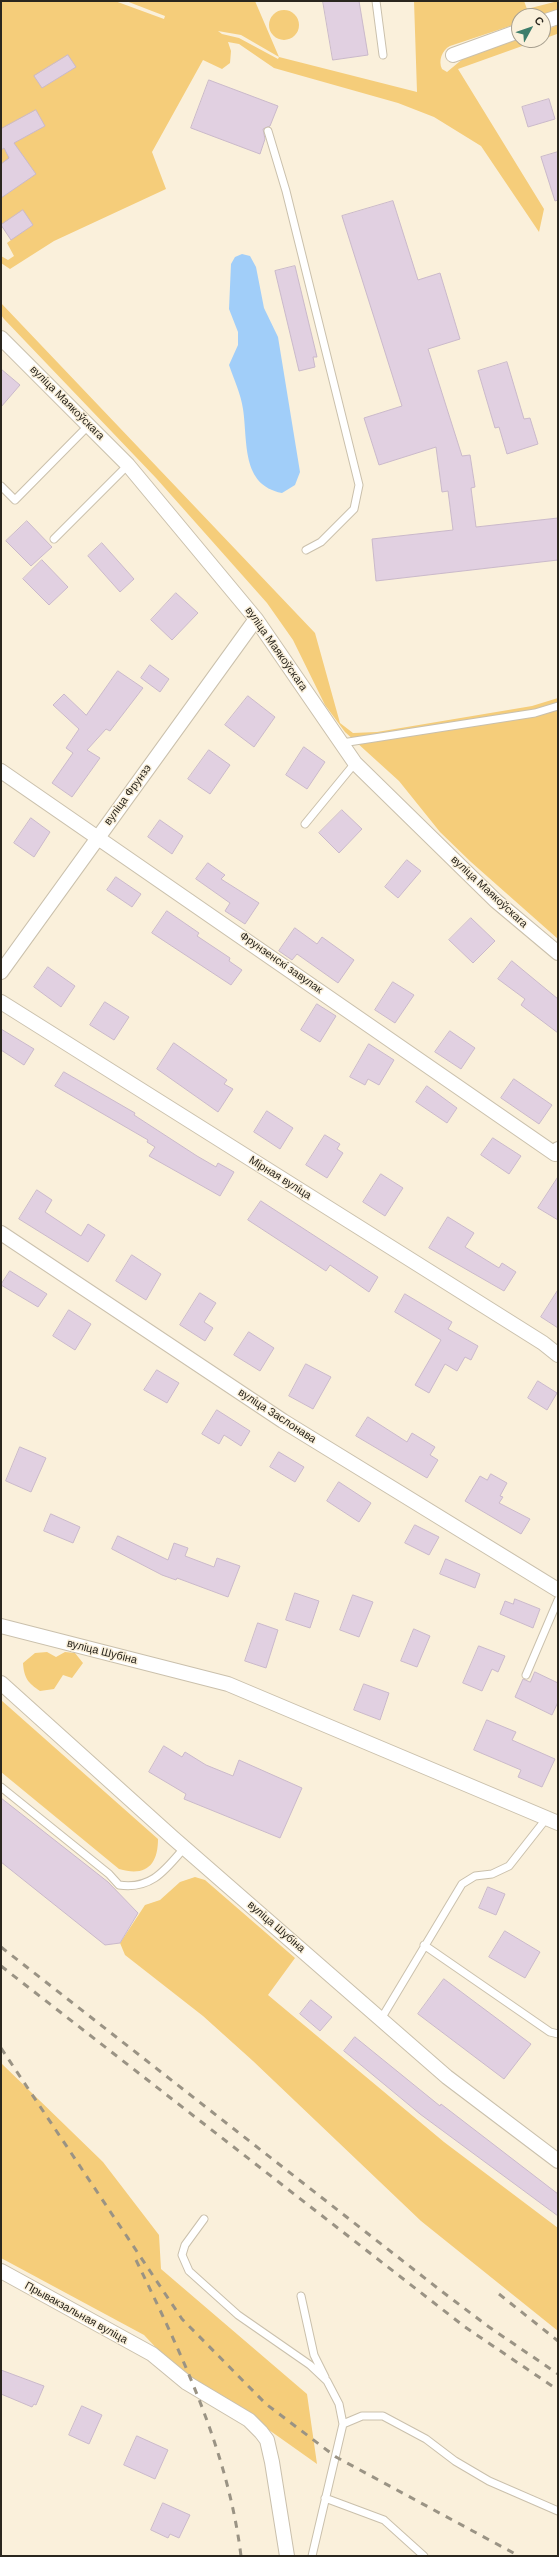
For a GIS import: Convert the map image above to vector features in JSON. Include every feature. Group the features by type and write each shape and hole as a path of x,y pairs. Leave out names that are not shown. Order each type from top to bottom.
{"street":[{"path":"452,55 511,34"},
{"name":"вуліца Маякоўскага","path":"1,338 128,465 256,619 355,763 496,901 558,953"},
{"name":"вуліца Фрунзэ","path":"1,972 256,619"},
{"name":"Фрунзенскі завулак","path":"1,771 98,836 555,1154 558,1149"},
{"name":"Мірная вуліца","path":"1,1002 543,1343 558,1355"},
{"name":"вуліца Заслонава","path":"1,1233 283,1421 558,1590"},
{"name":"вуліца Шубіна","path":"1,1626 228,1684 552,1821"},
{"name":"вуліца Шубіна","path":"1,1683 447,2077 558,2161"},
{"name":"Прывакзальная вуліца","path":"1,2271 152,2354 187,2384 248,2420 267,2440 287,2556"}],"lane":[{"path":"376,1 383,55"},
{"path":"268,131 286,191 359,485 354,510 321,542 306,550"},
{"path":"1,486 15,500 89,425"},
{"path":"54,539 128,465"},
{"path":"342,743 535,713 558,706"},
{"path":"305,824 355,763"},
{"path":"526,1675 558,1600"},
{"path":"1,1787 109,1874 120,1885 140,1885 152,1881 163,1873 185,1847"},
{"path":"381,2019 424,1944 462,1884 475,1876 492,1874 509,1866 552,1821"},
{"path":"424,1944 550,2032 558,2034"},
{"path":"204,2219 185,2245 182,2255 189,2271 238,2315 310,2365 327,2381"},
{"path":"301,2296 314,2355 339,2404 343,2424 312,2556"},
{"path":"343,2424 362,2416 383,2416 426,2439 455,2461 490,2481 558,2511"},
{"path":"325,2498 384,2520 424,2556"}],"shaded area":[{"path":"1,1 115,1 164,19 165,16 126,1 255,1 279,57 417,92 414,1 524,1 527,8 511,8 511,26 450,46 443,53 440,63 442,69 447,72 465,57 511,42 511,48 517,48 458,69 544,209 539,232 481,146 434,117 398,103 274,68 239,44 228,42 231,51 230,63 222,69 203,60 152,152 166,189 54,241 10,269 1,263 1,256 8,260 14,256 7,243 11,240 1,225","holes":["218,31 241,35 279,57 278,59 239,38 222,34"]},
{"path":"558,1 558,10 551,12 551,8 531,8"},
{"path":"284,10 295,14 299,25 295,36 284,40 273,36 269,25 273,14"},
{"path":"558,25 558,35 551,36 551,28"},
{"path":"1,303 315,633 340,723 353,733 377,732 532,706 558,698 558,939 471,862 440,832 399,781 345,732 325,705 293,640 267,603 156,478 4,319 1,315"},
{"path":"47,1652 56,1657 65,1652 75,1653 83,1663 72,1678 63,1675 54,1689 40,1691 27,1680 24,1673 23,1663 35,1653"},
{"path":"1,1700 158,1839 156,1856 149,1867 136,1871 119,1869 1,1772"},
{"path":"195,1877 205,1880 295,1958 268,1995 444,2142 558,2228 558,2331 421,2221 253,2061 203,2016 125,1955 120,1943 145,1905 160,1900 180,1882"},
{"path":"1,2063 103,2162 159,2235 161,2269 307,2394 317,2464 238,2408 179,2372 144,2335 1,2258"}],"water":[{"path":"242,254 250,256 256,267 264,308 278,337 300,472 295,485 282,493 269,488 259,481 253,472 247,448 242,403 229,365 238,345 238,332 229,309 231,264 235,257"}],"building":[{"path":"323,1 359,1 368,55 333,60"},
{"path":"68,55 76,67 42,88 34,76"},
{"path":"209,80 278,106 270,126 263,129 265,139 260,154 191,128"},
{"path":"549,99 555,119 528,127 522,107"},
{"path":"36,110 45,126 14,143 36,174 1,198 1,164 9,158 4,148 1,150 1,129"},
{"path":"558,152 558,200 555,201 541,157"},
{"path":"393,201 418,280 440,273 460,339 428,349 462,456 470,455 475,487 471,488 476,527 558,518 558,560 376,581 372,539 453,530 448,491 442,492 436,447 379,465 364,418 402,406 342,216"},
{"path":"23,210 33,225 11,240 1,225"},
{"path":"295,266 317,357 313,357 315,367 299,371 275,271"},
{"path":"507,362 524,419 530,418 538,444 507,454 499,427 495,428 478,371"},
{"path":"1,369 20,385 1,407"},
{"path":"27,521 52,547 31,566 6,541"},
{"path":"102,543 134,579 120,592 88,556"},
{"path":"42,560 68,587 49,605 23,579"},
{"path":"176,593 198,613 172,640 151,620"},
{"path":"150,665 169,679 160,692 141,678"},
{"path":"118,671 143,688 110,731 106,729 87,750 100,758 72,797 52,783 73,753 66,748 79,729 53,705 64,694 86,715"},
{"path":"248,696 275,717 254,747 225,725"},
{"path":"304,747 325,762 307,789 286,775"},
{"path":"209,750 230,765 210,794 188,779"},
{"path":"342,810 362,829 339,853 319,833"},
{"path":"31,818 50,832 34,857 14,843"},
{"path":"160,820 183,836 172,854 148,837"},
{"path":"407,860 421,871 398,898 385,887"},
{"path":"208,863 225,875 221,879 259,903 245,924 225,911 230,903 196,879"},
{"path":"116,877 141,894 132,907 107,890"},
{"path":"167,911 199,933 197,936 230,958 229,961 242,970 231,985 152,933"},
{"path":"471,918 495,941 473,963 449,940"},
{"path":"295,928 317,944 322,937 354,960 338,983 297,954 292,960 279,951"},
{"path":"512,961 558,999 558,1033 521,1005 525,999 498,979"},
{"path":"48,967 75,986 61,1007 34,987"},
{"path":"393,982 414,995 395,1023 375,1010"},
{"path":"105,1002 129,1017 114,1040 90,1025"},
{"path":"317,1004 336,1016 320,1042 301,1030"},
{"path":"1,1029 34,1049 24,1065 1,1050"},
{"path":"450,1031 475,1048 461,1069 435,1052"},
{"path":"174,1043 227,1080 224,1084 233,1089 218,1112 157,1069"},
{"path":"369,1044 394,1060 379,1085 368,1079 365,1085 350,1077"},
{"path":"64,1072 135,1113 134,1115 197,1156 216,1167 218,1163 234,1172 220,1196 149,1156 155,1147 147,1142 148,1140 55,1086"},
{"path":"514,1079 552,1105 539,1124 501,1098"},
{"path":"427,1086 457,1108 447,1123 416,1102"},
{"path":"267,1111 293,1128 280,1149 254,1132"},
{"path":"325,1135 340,1144 337,1149 343,1153 327,1178 306,1165"},
{"path":"493,1138 521,1156 509,1174 481,1155"},
{"path":"381,1174 403,1188 385,1216 363,1202"},
{"path":"558,1177 558,1220 538,1208"},
{"path":"37,1190 52,1200 45,1212 81,1236 88,1224 105,1235 88,1262 19,1219"},
{"path":"261,1201 378,1277 369,1292 330,1265 326,1271 248,1220"},
{"path":"448,1217 474,1233 465,1247 499,1268 502,1263 516,1272 504,1291 429,1248"},
{"path":"132,1255 161,1274 146,1300 116,1281"},
{"path":"10,1271 47,1294 38,1307 1,1285"},
{"path":"558,1290 558,1328 541,1317"},
{"path":"200,1293 216,1303 204,1322 213,1328 205,1341 180,1325"},
{"path":"405,1294 452,1322 448,1329 478,1346 471,1360 465,1357 457,1371 445,1364 429,1393 415,1385 441,1340 395,1312"},
{"path":"69,1310 91,1324 75,1350 53,1336"},
{"path":"249,1332 274,1348 260,1371 234,1355"},
{"path":"306,1364 331,1377 313,1409 289,1396"},
{"path":"157,1370 179,1383 167,1403 144,1390"},
{"path":"538,1381 557,1393 547,1410 528,1398"},
{"path":"217,1410 250,1431 241,1446 224,1435 219,1444 202,1434"},
{"path":"368,1417 407,1442 412,1433 435,1447 430,1455 438,1460 427,1478 356,1436"},
{"path":"20,1447 46,1458 31,1492 6,1481"},
{"path":"279,1452 304,1467 295,1482 270,1467"},
{"path":"491,1474 507,1483 500,1496 503,1497 499,1503 530,1519 521,1534 465,1501 480,1476 487,1480"},
{"path":"339,1482 371,1503 359,1522 327,1501"},
{"path":"51,1514 80,1527 73,1543 44,1531"},
{"path":"415,1525 439,1537 429,1555 405,1543"},
{"path":"118,1536 168,1560 174,1543 188,1548 185,1556 214,1567 217,1558 240,1566 228,1597 177,1578 176,1580 162,1575 112,1549"},
{"path":"446,1559 480,1574 475,1588 440,1574"},
{"path":"295,1593 319,1601 310,1628 286,1620"},
{"path":"353,1595 373,1602 359,1637 340,1630"},
{"path":"515,1599 540,1609 533,1628 500,1614 505,1601 513,1604"},
{"path":"258,1623 278,1630 266,1668 245,1661"},
{"path":"414,1629 430,1636 417,1667 401,1661"},
{"path":"479,1646 505,1656 498,1672 492,1669 482,1691 463,1683"},
{"path":"535,1672 558,1683 558,1702 552,1715 515,1697 523,1679 530,1682"},
{"path":"364,1684 389,1693 380,1720 354,1710"},
{"path":"487,1720 516,1732 512,1740 555,1759 542,1787 518,1777 521,1770 474,1750"},
{"path":"164,1746 182,1757 185,1752 206,1765 233,1776 239,1760 302,1788 280,1838 184,1799 186,1794 149,1772"},
{"path":"1,1798 108,1882 138,1913 120,1943 105,1945 1,1862"},
{"path":"488,1887 505,1894 496,1915 479,1908"},
{"path":"505,1931 540,1952 525,1978 489,1957"},
{"path":"444,1979 531,2044 504,2079 418,2014"},
{"path":"311,2000 332,2017 320,2031 300,2014"},
{"path":"355,2037 440,2106 441,2104 558,2194 558,2216 420,2114 344,2051"},
{"path":"1,2370 44,2386 36,2405 34,2404 32,2407 1,2394"},
{"path":"82,2406 102,2415 89,2444 69,2435"},
{"path":"137,2436 168,2450 155,2479 124,2465"},
{"path":"163,2503 190,2515 179,2538 170,2534 168,2538 151,2530"}],"railway":[{"path":"1,1947 440,2290 489,2327 558,2374"},
{"path":"1,1966 465,2327 558,2390"},
{"path":"1,2048 182,2319 266,2404 336,2457 519,2556"},
{"path":"136,2260 170,2332 201,2404 226,2479 235,2517 241,2556"},
{"path":"499,2294 558,2341"}]}
